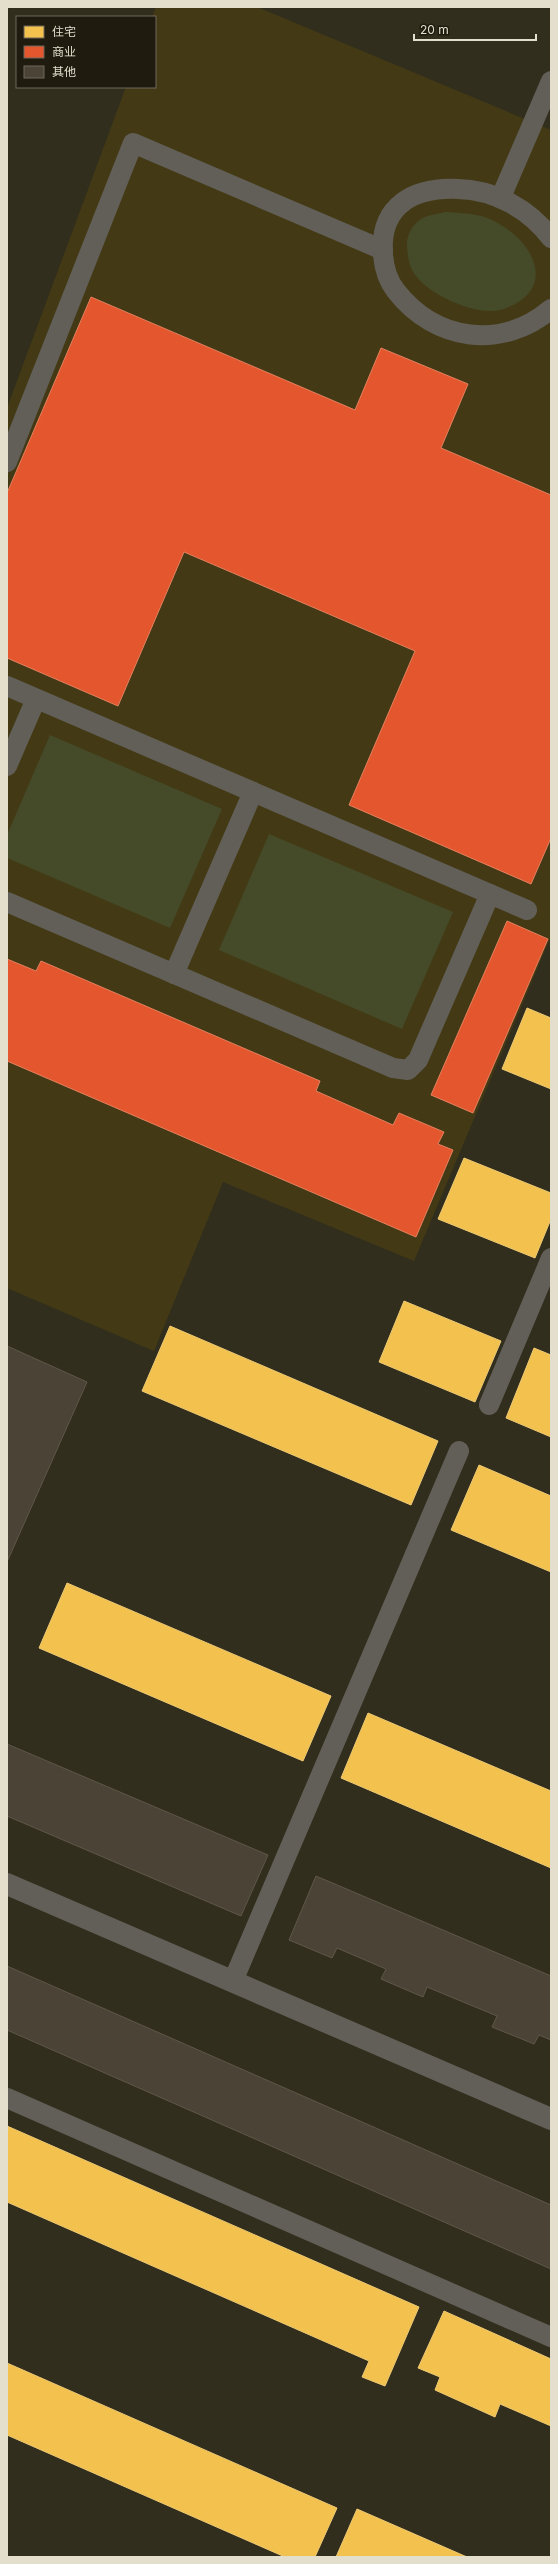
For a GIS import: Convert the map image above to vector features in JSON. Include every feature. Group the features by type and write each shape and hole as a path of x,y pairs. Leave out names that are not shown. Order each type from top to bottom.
{"street":[{"path":"7,1884 551,2119"}],"lane":[{"path":"501,197 551,82"},
{"path":"7,462 133,143 383,250"},
{"path":"549,314 533,324 506,334 484,337 449,329 428,320 396,291 384,269 382,241 387,218 409,197 442,188 471,189 501,197 521,209 542,226 551,238"},
{"path":"7,686 527,910"},
{"path":"7,766 36,699"},
{"path":"174,974 253,792"},
{"path":"7,902 393,1068 408,1070 418,1060 490,894"},
{"path":"489,1405 551,1258"},
{"path":"233,1981 459,1451"},
{"path":"7,2098 551,2337"}],"shaded area":[{"path":"156,7 257,7 551,130 551,936 414,1261 223,1182 154,1351 7,1288 7,408 126,88 156,88 156,16 152,16"}],"green space":[{"path":"445,212 469,214 487,218 508,229 521,241 530,254 535,267 535,280 530,292 518,302 500,310 490,311 467,307 442,297 423,283 414,273 409,262 407,243 409,235 412,228 421,219"},
{"path":"50,735 222,809 170,928 7,858 7,835"},
{"path":"269,834 453,912 402,1029 219,950"}],"building: 住宅":[{"path":"527,1008 551,1018 551,1089 502,1069"},
{"path":"464,1158 551,1193 551,1219 535,1258 438,1219"},
{"path":"404,1301 501,1341 475,1402 379,1362"},
{"path":"170,1326 438,1441 411,1505 142,1391"},
{"path":"534,1348 551,1355 551,1437 506,1418"},
{"path":"479,1465 551,1496 551,1572 451,1530"},
{"path":"67,1583 331,1696 303,1761 39,1648"},
{"path":"368,1713 551,1791 551,1868 341,1778"},
{"path":"7,2126 419,2307 385,2386 362,2377 369,2361 7,2202"},
{"path":"444,2311 551,2359 551,2426 500,2404 495,2417 435,2390 440,2377 418,2368"},
{"path":"7,2363 337,2508 315,2557 285,2557 7,2435"},
{"path":"357,2509 467,2557 336,2557"}],"building: 商业":[{"path":"91,297 355,410 381,348 468,384 441,448 551,495 551,838 531,884 349,805 415,651 184,552 118,706 7,658 7,493"},
{"path":"507,921 548,939 473,1113 431,1095"},
{"path":"7,959 36,971 41,961 320,1081 316,1091 393,1125 399,1113 444,1132 438,1144 453,1150 416,1237 7,1061"}],"building: 其他":[{"path":"7,1346 87,1382 7,1562"},
{"path":"7,1744 268,1855 241,1916 7,1816"},
{"path":"316,1876 551,1976 551,2040 539,2035 534,2044 492,2027 497,2016 427,1987 423,1997 381,1979 386,1969 337,1948 332,1958 289,1940"},
{"path":"7,1966 551,2205 551,2269 7,2030"}]}
